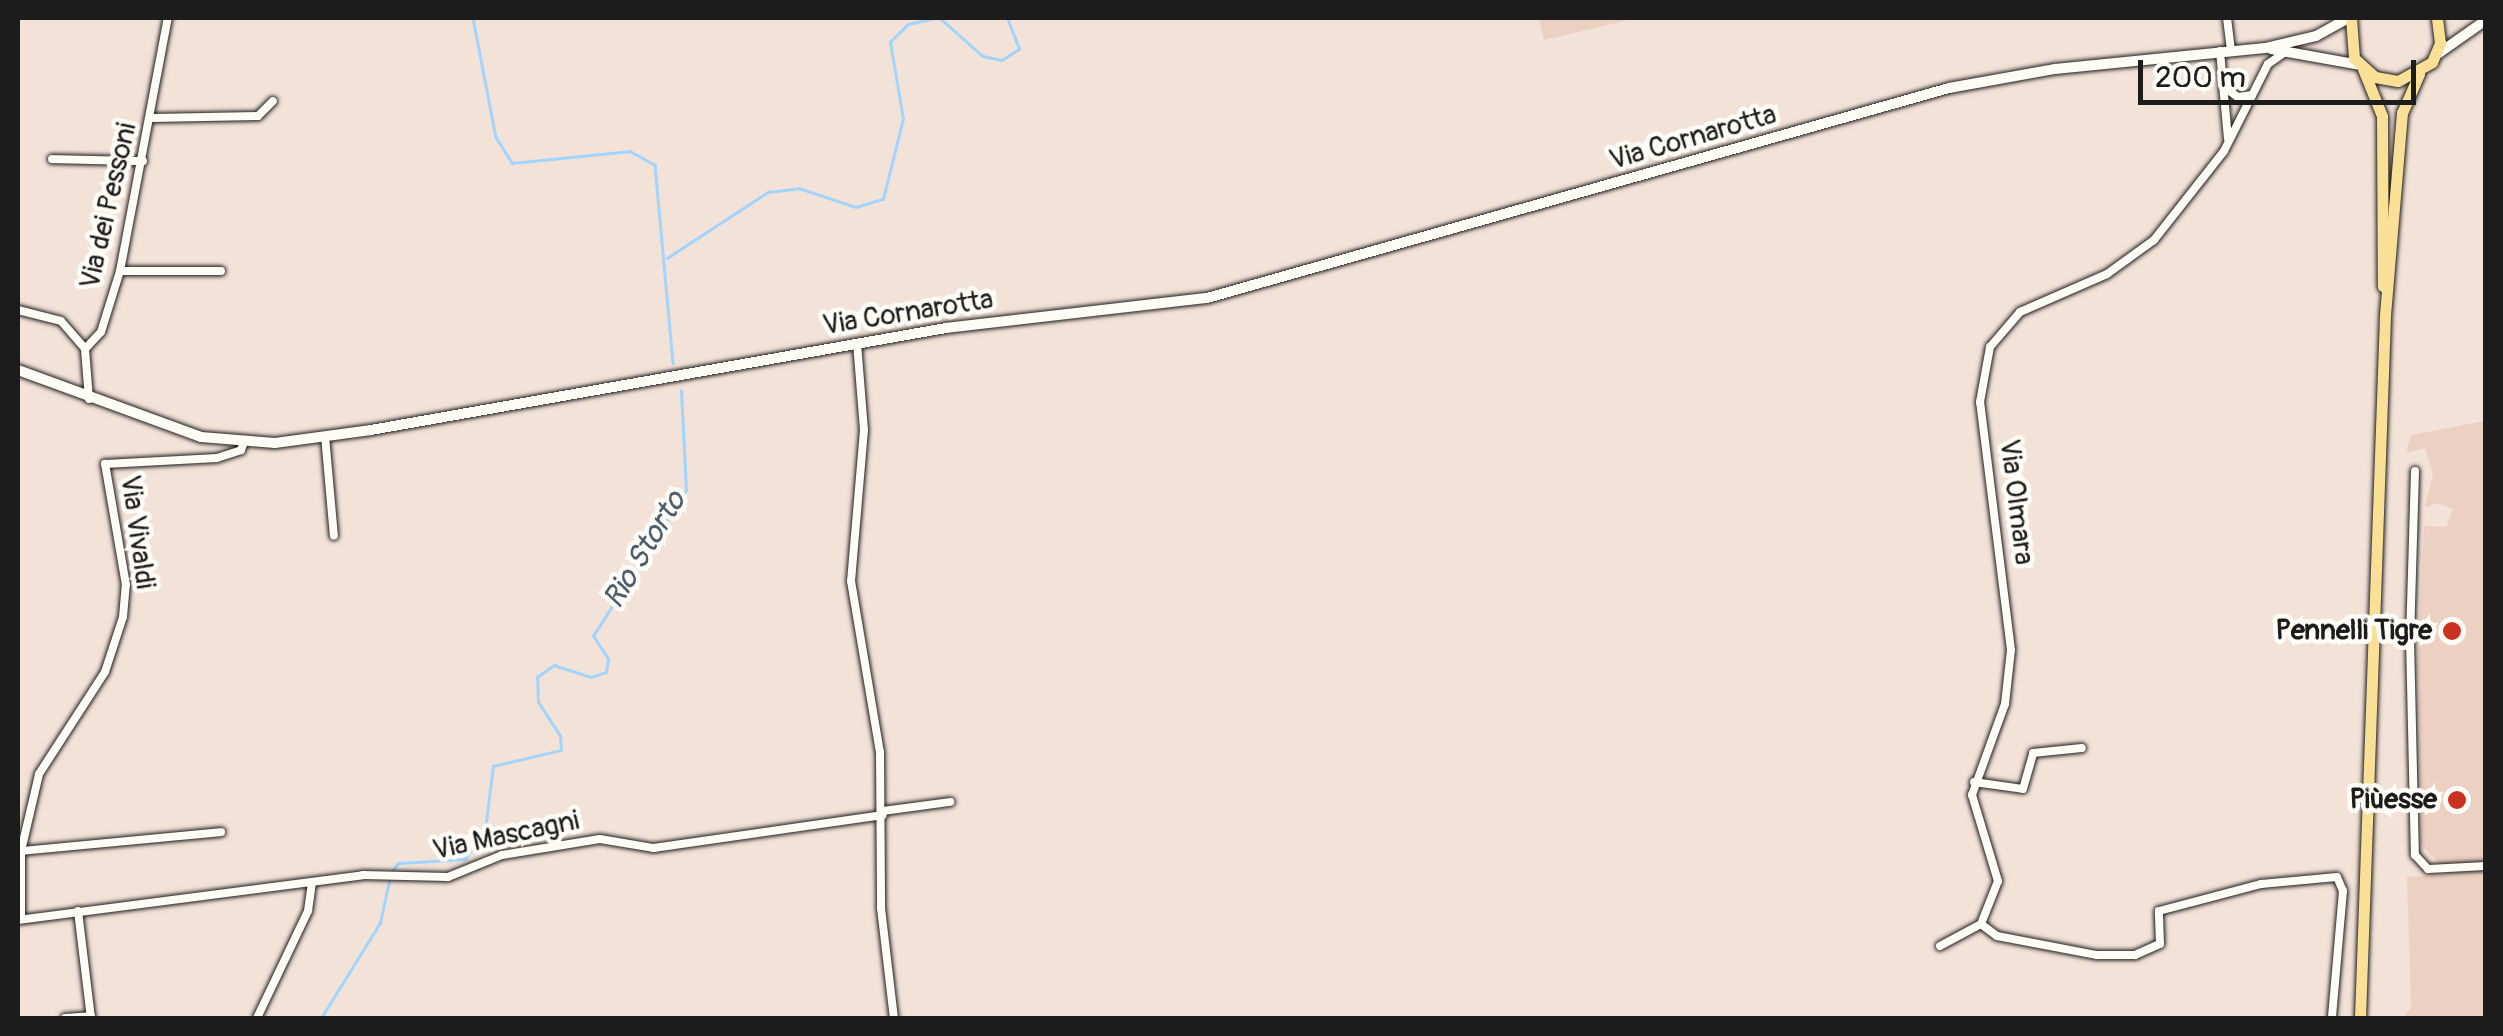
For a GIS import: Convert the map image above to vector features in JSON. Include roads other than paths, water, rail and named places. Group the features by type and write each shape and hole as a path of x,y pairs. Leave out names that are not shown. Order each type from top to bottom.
{"main road":[{"path":"2265,48 2316,36 2350,18"},
{"path":"2350,18 2348,42 2382,116 2385,315"},
{"path":"2435,58 2437,18"},
{"path":"2360,1018 2385,315 2402,113 2419,74 2454,36 2486,20"},
{"name":"Via Cornarotta","path":"18,370 158,426 244,442 325,436 857,343 1207,298 2010,76 2265,48"},
{"path":"2265,48 2361,67 2390,81 2419,74"}],"street":[{"name":"Via dei Pessoni","path":"85,349 101,332 120,271 168,18"},
{"path":"2227,18 2224,87 2228,143"},
{"name":"Via Olmara","path":"1974,782 2005,704 2010,650 1980,402 1990,347 2034,304 2142,252 2228,143 2268,64 2285,52"},
{"path":"2224,87 2238,96 2252,95"},
{"path":"152,118 258,116 273,102"},
{"path":"52,159 143,161"},
{"path":"120,271 220,271"},
{"path":"18,310 61,321 85,349 88,400"},
{"path":"857,343 864,430 852,581 880,752 883,935 894,1018"},
{"path":"325,436 334,536"},
{"name":"Via Vivaldi","path":"19,919 21,852 39,774 105,672 123,617 126,586 105,464 217,458 241,450 244,442"},
{"path":"2415,471 2410,640 2415,855 2428,868 2486,866"},
{"path":"1940,946 1982,924 1998,881 1993,852 1973,807 1974,782 2023,789 2033,753 2082,748"},
{"name":"Via Mascagni","path":"19,919 390,873 448,877 493,857 600,839 654,848 950,802"},
{"path":"21,852 221,832"},
{"path":"1982,924 1996,936 2097,955 2135,955 2160,944 2159,911 2260,884 2337,877 2343,892 2332,1018"},
{"path":"257,1018 308,911 312,882"},
{"path":"65,1018 91,1017 78,911"}],"waterway":[{"name":"Rio Storto","path":"473,18 496,137 512,163 630,151 655,165 673,363"},
{"path":"667,258 768,192 799,188 856,207 883,199 903,119 890,42 908,24 937,18"},
{"path":"940,18 983,56 1002,60 1019,49 1007,18"},
{"name":"Rio Storto","path":"391,873 398,863 465,859 485,830 493,766 561,750 560,736 538,702 537,677 554,665 591,677 606,672 608,659 593,636 686,490 681,391"},
{"name":"Rio Storto","path":"321,1018 380,923 389,881"}],"place":[{"name":"Pennelli Tigre","path":"2452,631"},
{"name":"Piùesse","path":"2457,800"}]}
